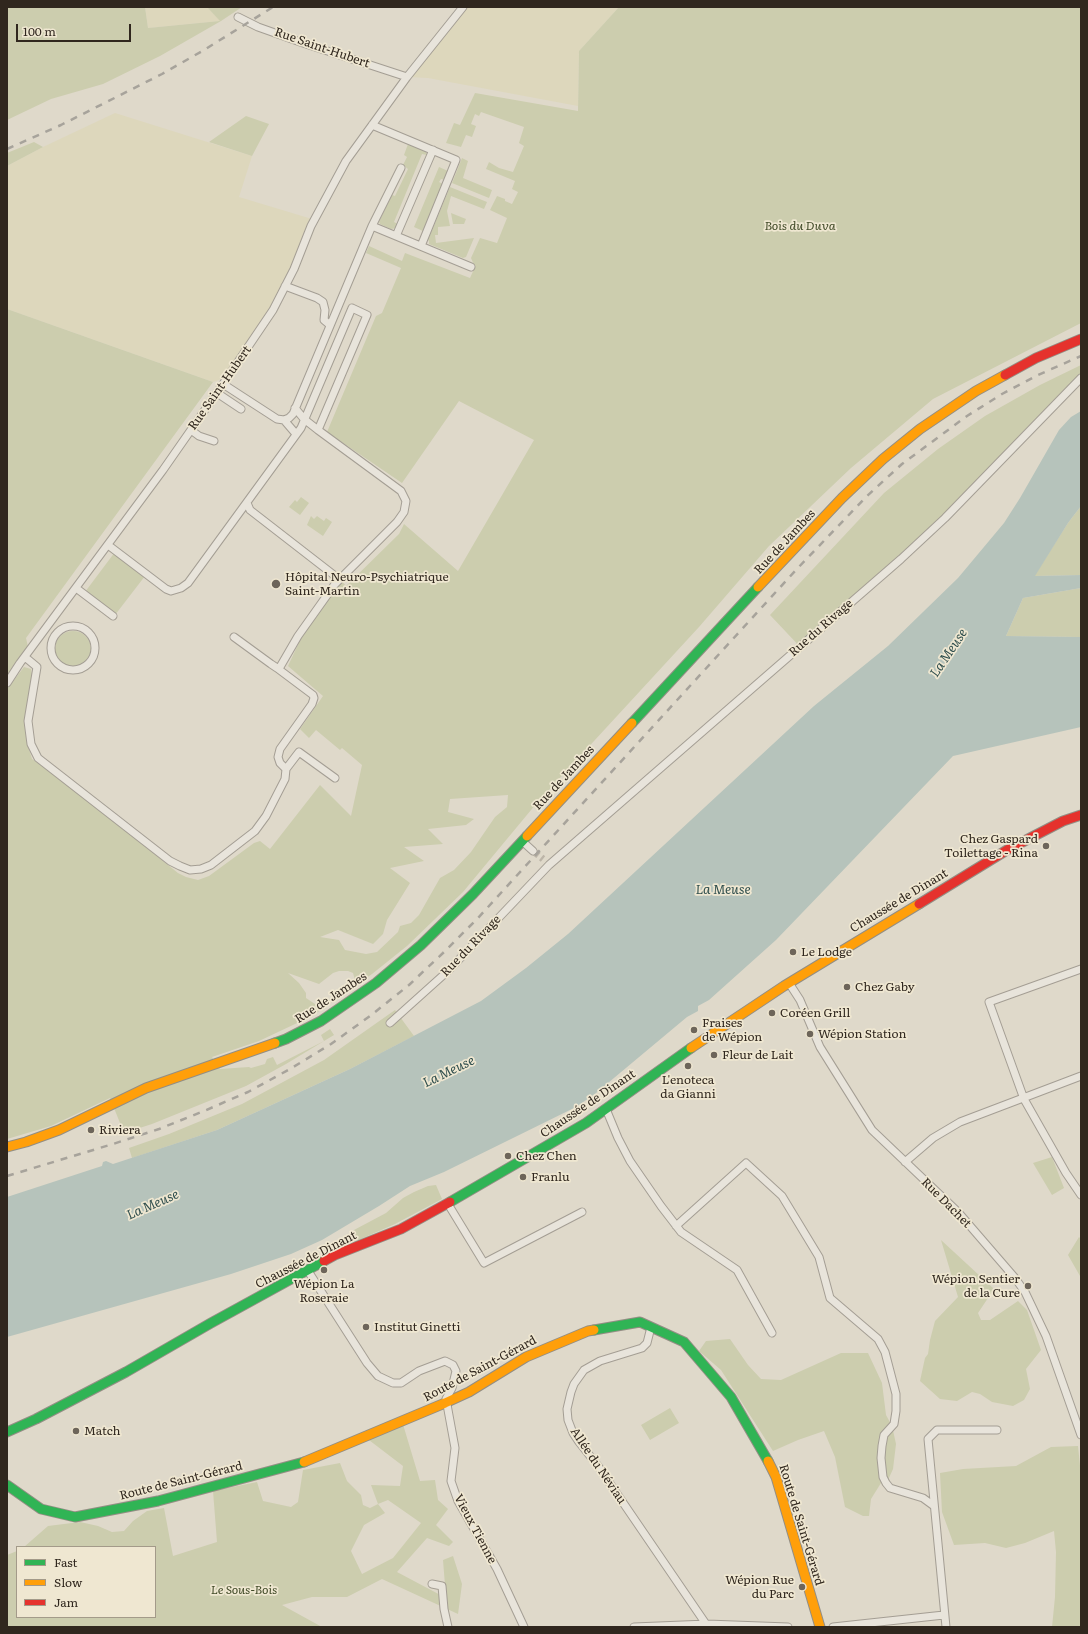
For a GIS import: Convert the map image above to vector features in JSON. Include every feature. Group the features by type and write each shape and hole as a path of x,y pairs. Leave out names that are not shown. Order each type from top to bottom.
{"main road":[{"name":"Rue de Jambes","path":"7,1147 59,1130 146,1088 286,1039 321,1021 376,983 421,945 468,899 842,498 883,459 920,429 976,391 1036,358 1081,339"},
{"name":"Chaussée de Dinant","path":"7,1432 36,1419 126,1372 211,1323 335,1255 401,1229 448,1204 606,1109 664,1066 789,983 1007,850 1063,821 1081,815"},
{"name":"Route de Saint-Gérard","path":"7,1485 41,1509 76,1517 158,1501 305,1462 469,1392 526,1357 588,1330 640,1322 684,1342 731,1398 762,1448 776,1477 820,1627"}],"street":[{"name":"Rue Saint-Hubert","path":"7,683 191,430 273,310 294,269 311,226 342,167 407,77 462,7"},
{"name":"Rue Saint-Hubert","path":"238,17 258,27 303,43 407,77"},
{"path":"372,125 456,160 421,246"},
{"path":"396,236 432,150"},
{"path":"223,384 277,419 284,420 289,418 295,408 372,226 401,168"},
{"path":"372,226 471,267"},
{"path":"285,286 317,298 323,302 325,310 324,320 330,325"},
{"path":"108,545 166,589 171,591 188,583 296,434 304,419 352,308 367,315 318,430"},
{"name":"Rue du Rivage","path":"390,1023 449,970 546,862 901,559 945,518 1081,378"},
{"path":"217,393 241,409"},
{"path":"277,668 283,664 298,636 339,579 397,522 404,512 406,501 401,491 318,430 304,419 295,408"},
{"path":"284,420 296,434"},
{"path":"191,430 199,436 214,441"},
{"path":"247,503 250,510 339,579"},
{"path":"76,588 113,616"},
{"path":"72,626 85,631 94,642 94,649 90,662 78,670 63,668 57,664 51,651 51,643 54,637 59,631 72,626"},
{"path":"45,630 54,637"},
{"path":"234,637 313,695 314,698 312,704 280,749 278,757 280,763 286,769"},
{"path":"25,657 37,667 28,721 31,744 38,758 170,861 190,870 201,869 211,865 255,831 266,816 286,779 286,769 299,752 335,778"},
{"path":"522,841 533,851"},
{"path":"1081,970 989,1002 1024,1099 1066,1173 1081,1195"},
{"name":"Rue Dachet","path":"789,983 800,1000 820,1047 872,1130 958,1212 1015,1278 1025,1292 1046,1336 1081,1435"},
{"path":"905,1162 933,1138 960,1122 1024,1099 1081,1076"},
{"path":"606,1109 618,1138 630,1161 676,1226 681,1232 737,1270 772,1333"},
{"path":"676,1226 746,1163 782,1196 819,1257 830,1298 878,1339 885,1352 896,1394 896,1411 894,1424 884,1435 881,1458 883,1477 890,1488 923,1498 934,1506"},
{"path":"448,1204 484,1263 582,1212"},
{"path":"308,1270 367,1363 378,1376 393,1383 401,1383 418,1371 437,1363 445,1361 453,1365 456,1371 452,1388 445,1403"},
{"name":"Allée du Néviau","path":"651,1327 647,1342 642,1348 600,1360 584,1370 574,1384 569,1397 567,1409 568,1420 573,1433 579,1442 598,1466 708,1626"},
{"name":"Vieux Tienne","path":"445,1403 448,1408 455,1448 451,1481 458,1501 497,1569 524,1627"},
{"path":"946,1627 928,1439 937,1430 997,1430"},
{"path":"432,1584 442,1586 444,1609 448,1627"},
{"path":"833,1627 944,1615"},
{"path":"634,1627 788,1627"}],"shaded area":[{"path":"145,7 207,7 221,21 148,28"},
{"path":"467,7 619,7 579,51 578,106 428,78 407,77"},
{"path":"115,113 252,156 239,197 312,219 291,267 270,309 226,375 219,380 213,382 7,309 7,166"}],"green space":[{"path":"7,7 145,7 148,28 220,21 207,7 242,7 221,21 160,56 103,84 51,99 7,120"},
{"name":"Bois du Duva","path":"619,7 1081,7 1081,323 933,399 851,468 769,546 699,627 536,804 463,892 407,946 372,974 312,1016 259,1041 212,1057 220,1069 251,1068 265,1064 267,1059 273,1057 277,1065 324,1041 321,1035 330,1029 334,1035 286,1064 246,1086 152,1124 124,1133 110,1098 51,1126 7,1139 7,689 24,667 31,669 32,675 25,716 28,746 32,759 54,773 178,873 186,877 198,880 209,876 254,843 260,841 270,849 320,785 351,816 362,765 342,748 340,750 316,730 309,738 300,729 323,696 288,666 302,636 341,580 346,586 399,534 404,524 458,571 534,440 459,401 402,483 327,432 376,316 382,313 401,268 366,253 369,246 402,261 405,253 470,278 475,267 471,258 480,238 497,243 507,218 490,210 497,196 512,204 518,192 512,189 515,181 486,169 489,162 499,168 513,172 524,146 519,143 524,127 481,112 479,116 475,114 471,124 476,126 472,137 466,135 461,147 446,143 454,123 460,125 475,93 578,111 579,51","holes":["508,795 507,807 495,817 471,852 454,870 440,878 419,915 411,923 400,926 398,932 377,952 366,954 345,950 339,940 320,937 338,930 373,944 383,934 387,920 410,883 390,868 424,861 404,847 443,844 428,829 466,825 474,819 448,812 450,799","348,971 353,973 355,980 333,998 318,1006 306,998 306,993 299,983 288,973 319,984 333,973"]},
{"path":"246,116 269,124 252,156 209,142"},
{"path":"34,142 43,147 7,166 7,153"},
{"path":"408,144 426,151 427,155 422,154 394,222 398,224 397,228 391,229 380,224 379,222 392,195 395,196 408,169 403,165 407,157 404,155"},
{"path":"462,158 468,161 463,178 492,190 489,198 452,183"},
{"path":"439,167 448,171 445,180 441,179 439,182 443,184 423,231 414,227"},
{"path":"450,187 487,202 484,209 451,196 447,211 450,226 438,227 438,235 435,235 436,243 474,238 466,257 463,258 429,244 428,240"},
{"path":"451,213 466,219 464,224 453,224"},
{"path":"7,309 213,382 26,638 28,647 7,677"},
{"path":"1081,365 1081,383 911,554 803,650 770,615 884,493 938,449 985,416 1040,385"},
{"path":"301,497 309,503 300,515 289,507 295,500 297,502"},
{"path":"1081,506 1081,575 1034,576 1068,523"},
{"path":"311,516 314,519 317,516 324,521 326,518 332,522 323,536 307,525"},
{"path":"115,552 145,576 115,615 85,592"},
{"path":"1081,588 1081,637 1006,636 1023,598"},
{"path":"73,631 86,636 91,649 86,662 73,667 60,662 55,649 60,636"},
{"path":"395,1010 414,1036 350,1069 217,1130 132,1158 129,1148 169,1134 242,1104 324,1060"},
{"path":"1052,1157 1064,1188 1052,1195 1033,1163"},
{"path":"436,1185 442,1199 395,1224 356,1241 354,1230 386,1213 403,1198 428,1186"},
{"path":"1079,1237 1081,1239 1080,1276 1068,1255"},
{"path":"941,1240 993,1288 992,1292 978,1313 981,1320 990,1320 1018,1301 1027,1310 1041,1350 1026,1369 1030,1389 1024,1400 1013,1406 992,1402 980,1394 972,1392 957,1401 940,1399 920,1381 925,1358 928,1354 935,1321 958,1297"},
{"path":"730,1339 748,1365 761,1379 781,1380 841,1353 868,1353 882,1383 886,1415 892,1426 896,1444 893,1469 888,1480 881,1483 871,1499 869,1516 863,1516 845,1507 835,1457 824,1431 773,1451 721,1370 699,1351 706,1341"},
{"path":"670,1408 679,1423 650,1440 641,1425"},
{"name":"Le Sous-Bois","path":"402,1421 420,1481 435,1480 438,1500 448,1509 436,1525 453,1542 449,1546 427,1538 397,1572 446,1598 443,1560 453,1556 462,1584 458,1614 382,1579 347,1597 312,1597 282,1605 322,1627 7,1627 7,1555 16,1551 16,1618 156,1618 156,1546 25,1546 48,1526 80,1522 98,1526 112,1532 124,1531 133,1521 147,1511 164,1508 173,1556 217,1542 213,1491 257,1482 263,1501 291,1507 298,1502 303,1470 340,1463 347,1481 361,1495 363,1505 370,1508 378,1504 371,1485 400,1486 403,1466 365,1437","holes":["388,1500 421,1523 393,1558 362,1574 351,1551 364,1525 385,1513 378,1504"]},
{"path":"1078,1446 1081,1475 1081,1627 1052,1627 1055,1597 1056,1552 1054,1531 1025,1543 1006,1548 985,1543 954,1545 942,1512 940,1473 963,1469 1016,1466 1051,1447"}],"water":[{"name":"La Meuse","path":"1081,411 1081,506 1068,523 1035,576 1081,575 1081,588 1023,598 1006,636 1081,637 1081,727 953,756 776,940 709,1000 698,1006 698,1011 687,1017 596,1093 576,1107 444,1172 410,1186 322,1240 291,1254 231,1274 7,1337 7,1197 102,1166 103,1162 106,1161 113,1164 217,1130 350,1069 481,1001 526,968 568,934 814,706 888,646 958,578 1004,523 1059,430 1071,417"}],"tunnel":[{"path":"533,851 543,859"}],"railway":[{"path":"7,149 61,125 162,74 273,7"},
{"path":"7,1176 159,1129 248,1092 331,1044 370,1016 409,985 478,918 795,571 867,496 902,464 967,416 1002,394 1038,375 1081,356"}],"traffic: fast":[{"path":"632,723 758,587"},
{"path":"275,1043 321,1021 376,983 421,945 473,894 527,836"},
{"path":"450,1202 586,1123 691,1048"},
{"path":"7,1432 36,1419 126,1372 324,1261"},
{"path":"594,1330 640,1322 684,1342 731,1397 768,1461"},
{"path":"7,1485 41,1509 75,1517 158,1501 304,1462"}],"traffic: slow":[{"path":"758,587 842,498 883,459 920,429 976,391 1005,375"},
{"path":"527,836 632,723"},
{"path":"691,1048 784,986 919,904"},
{"path":"7,1147 59,1130 146,1088 275,1043"},
{"path":"304,1462 445,1403 469,1392 526,1357 588,1331 594,1330"},
{"path":"768,1461 776,1477 820,1627"}],"traffic: jam":[{"path":"1005,375 1036,358 1081,339"},
{"path":"919,904 1007,850 1063,821 1081,815"},
{"path":"324,1261 335,1255 401,1229 450,1202"}],"place":[{"name":"Hôpital Neuro-Psychiatrique Saint-Martin","path":"276,584"},
{"name":"Chez Gaspard Toilettage - Rina","path":"1046,846"},
{"name":"Le Lodge","path":"793,952"},
{"name":"Chez Gaby","path":"847,987"},
{"name":"Coréen Grill","path":"772,1013"},
{"name":"Fraises de Wépion","path":"694,1030"},
{"name":"Wépion Station","path":"810,1034"},
{"name":"Fleur de Lait","path":"714,1055"},
{"name":"L'enoteca da Gianni","path":"688,1066"},
{"name":"Riviera","path":"91,1130"},
{"name":"Chez Chen","path":"508,1156"},
{"name":"Franlu","path":"523,1177"},
{"name":"Wépion La Roseraie","path":"324,1270"},
{"name":"Wépion Sentier de la Cure","path":"1028,1286"},
{"name":"Institut Ginetti","path":"366,1327"},
{"name":"Match","path":"76,1431"},
{"name":"Wépion Rue du Parc","path":"802,1587"}]}
